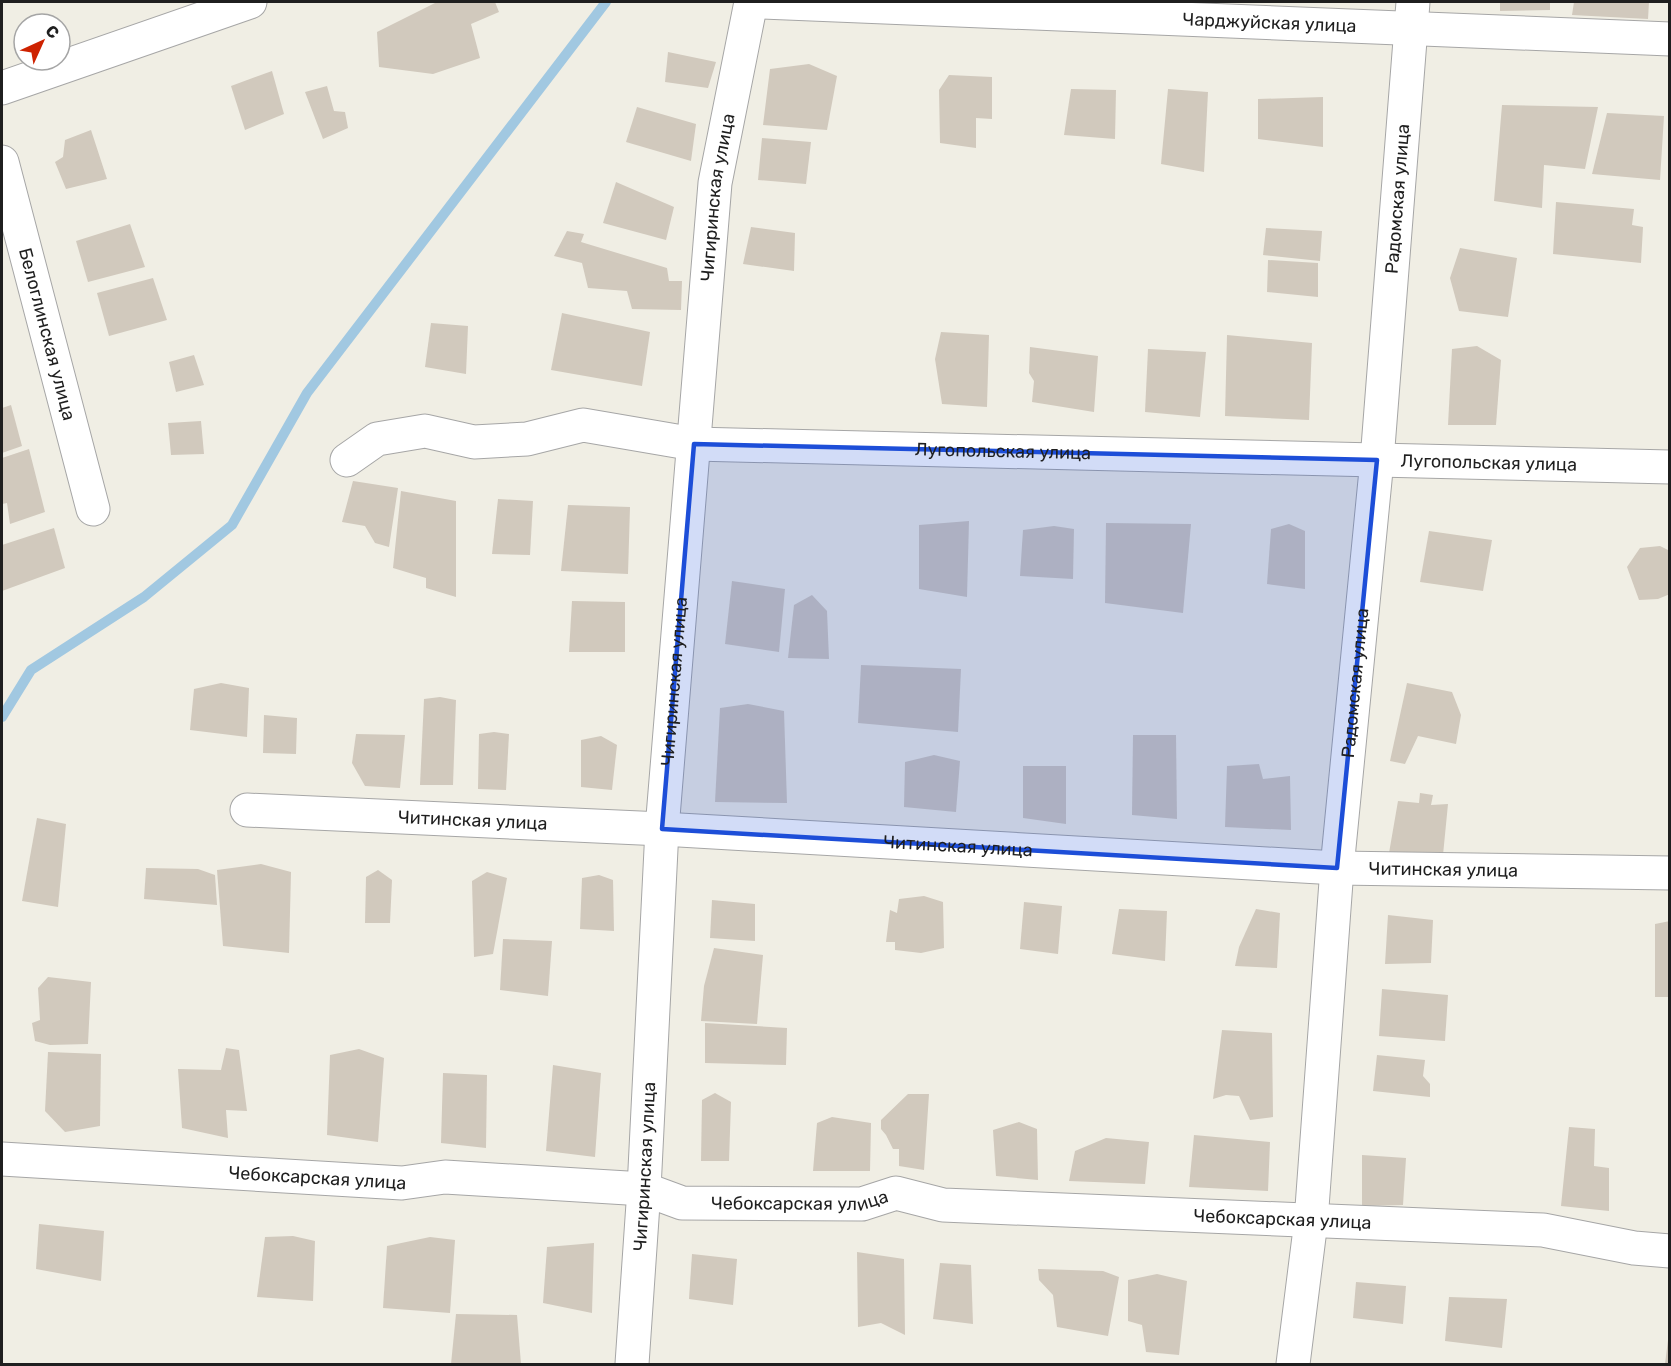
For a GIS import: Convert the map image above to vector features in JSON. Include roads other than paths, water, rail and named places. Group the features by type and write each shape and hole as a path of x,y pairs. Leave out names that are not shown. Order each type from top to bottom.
{"street":[{"path":"2,88 250,2"},
{"name":"Чигиринская улица","path":"632,1365 644,1189 662,829 715,183 751,2"},
{"name":"Чарджуйская улица","path":"762,2 1412,14 1670,39"},
{"name":"Радомская улица","path":"1293,1365 1311,1221 1337,868 1377,460 1412,14"},
{"name":"Белоглинская улица","path":"2,162 93,509"},
{"name":"Лугопольская улица","path":"347,460 377,439 425,431 474,442 527,439 583,425 694,444 1670,467"},
{"name":"Читинская улица","path":"247,810 662,829 1337,868 1670,873"},
{"name":"Чебоксарская улица","path":"2,1159 402,1183 445,1177 644,1189 682,1203 862,1204 896,1193 943,1204 1543,1230 1634,1248 1670,1251"}],"waterway":[{"path":"2,717 31,670 144,597 232,525 307,393 606,2"}]}
